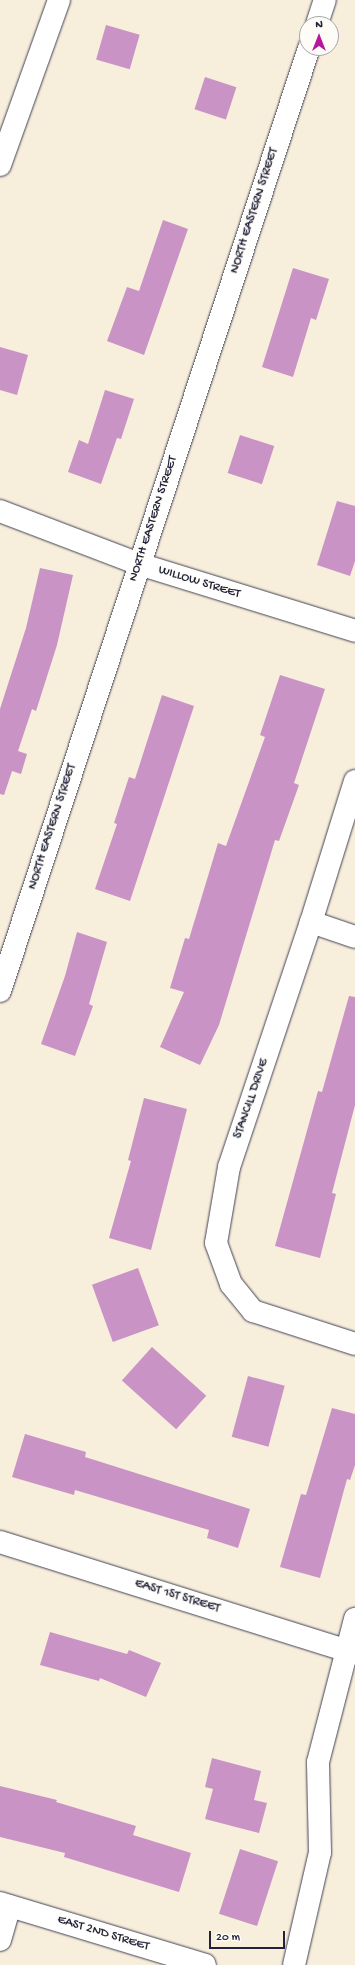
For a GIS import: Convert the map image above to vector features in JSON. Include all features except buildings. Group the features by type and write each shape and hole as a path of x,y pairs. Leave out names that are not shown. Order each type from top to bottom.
{"street":[{"path":"0,165 59,0"},
{"path":"320,16 325,0"},
{"name":"NORTH EASTERN STREET","path":"0,991 306,56"},
{"name":"WILLOW STREET","path":"0,511 139,564 355,631"},
{"name":"STANCILL DRIVE","path":"355,780 311,922 229,1167 216,1243 231,1284 253,1311 355,1344"},
{"path":"311,922 355,937"},
{"name":"EAST 1ST STREET","path":"0,1542 350,1651"},
{"path":"294,1965 320,1852 318,1762 350,1651 355,1619"},
{"path":"0,1940 5,1904"},
{"name":"EAST 2ND STREET","path":"5,1904 205,1965"}]}
